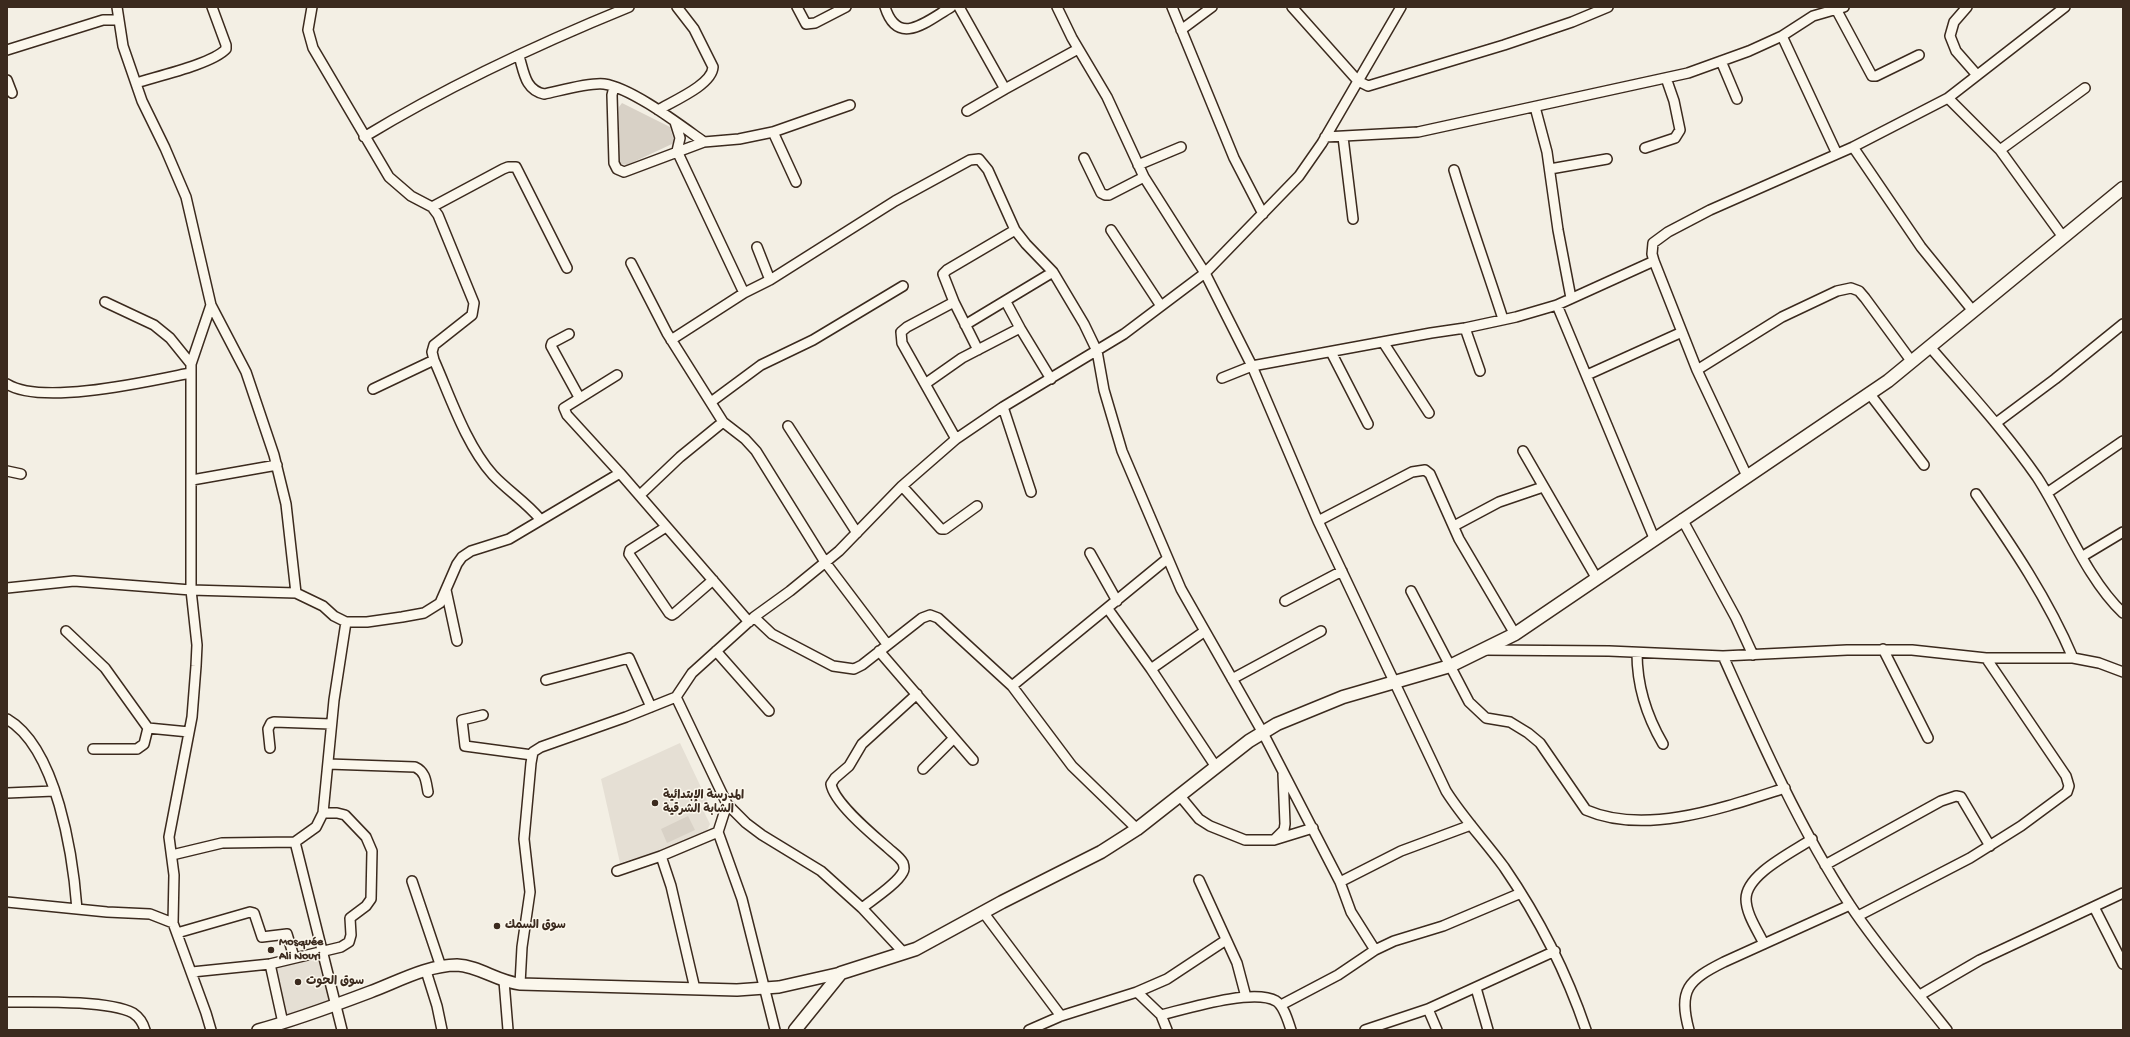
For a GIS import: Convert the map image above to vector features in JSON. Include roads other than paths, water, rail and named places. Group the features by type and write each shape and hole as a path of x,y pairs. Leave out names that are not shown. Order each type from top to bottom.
{"main road":[{"path":"795,1030 841,973 924,945 983,912 1086,860 1137,829 1248,741 1309,710 1357,692 1450,666 1515,634 1869,393 1912,362 2123,188"}],"street":[{"path":"117,7 123,46 147,114 165,148 186,197 211,305 246,372 277,465 286,504 296,593"},
{"path":"136,83 206,61 223,53 226,46 212,7"},
{"path":"312,7 308,30 312,48 389,177 411,196 432,207 438,215 474,303 472,315 434,345 432,352 434,360 471,442 483,462 494,475 529,505 540,519"},
{"path":"364,137 409,111 518,56 580,27 629,7"},
{"path":"658,110 707,81 712,71 712,66 694,29 677,7"},
{"path":"797,7 806,24 814,23 846,7"},
{"path":"885,7 893,24 901,29 910,29 951,7"},
{"path":"959,7 1005,90"},
{"path":"1057,7 1078,49 1107,97 1144,177 1205,273 1252,366 1318,521 1446,791 1471,825 1489,846 1521,892 1555,951 1586,1030"},
{"path":"1172,7 1234,158 1262,214"},
{"path":"1181,30 1212,7"},
{"path":"1292,7 1358,81 1368,86 1379,84 1504,45 1572,22 1608,7"},
{"path":"520,984 522,947 530,892 524,839 532,756 541,747 676,697 692,673 752,620 825,562 857,533 902,486 956,439 1003,407 1097,351 1205,273 1298,176 1325,137 1401,7"},
{"path":"1966,7 1954,22 1950,36 1956,51 1977,75"},
{"path":"1747,476 1697,370 1654,262 1652,248 1653,243 1668,232 1749,191 1853,147 1948,98 2065,7"},
{"path":"1325,137 1418,132 1688,73 1782,36 1813,16 1840,8 1872,76 1876,76 1919,55"},
{"path":"7,50 103,20 118,20"},
{"path":"1782,36 1837,154"},
{"path":"967,111 1078,49"},
{"path":"518,56 530,88 535,92 544,94 603,84 614,87 658,110 704,142"},
{"path":"1721,61 1737,99"},
{"path":"1645,148 1675,138 1680,130 1674,101 1666,78"},
{"path":"7,80 12,93"},
{"path":"614,87 612,95 614,159 617,169 627,171 704,142 739,139 773,132 850,105"},
{"path":"2000,150 2085,88"},
{"path":"1948,98 2000,150 2063,237"},
{"path":"1535,107 1545,141 1558,230 1571,298"},
{"path":"675,122 680,138 677,151 744,293"},
{"path":"773,132 796,182"},
{"path":"1343,137 1353,220"},
{"path":"1138,165 1181,146"},
{"path":"1853,147 1921,247 1973,311"},
{"path":"671,340 744,293 770,280 889,205 975,158 981,160 988,170 1015,230 1026,244 1053,272 1067,293 1097,351 1104,390 1122,451 1167,559 1181,589 1283,770 1340,882 1351,912 1375,950"},
{"path":"1084,158 1101,193 1105,195 1109,195 1144,177"},
{"path":"1550,170 1606,159"},
{"path":"432,207 503,169 512,166 516,167 567,268"},
{"path":"1454,170 1469,220 1484,256 1503,319"},
{"path":"978,350 954,302 943,274 947,270 1015,230"},
{"path":"1111,230 1161,306"},
{"path":"757,247 770,280"},
{"path":"1222,378 1252,366 1465,328 1557,305 1654,262"},
{"path":"631,263 671,340 722,422 745,439 756,451 825,562 887,644"},
{"path":"965,325 1006,302 1053,272"},
{"path":"710,402 761,365 813,340 903,286"},
{"path":"1697,370 1782,317 1837,291 1851,288 1859,291 1865,298 1912,362"},
{"path":"105,302 154,325 170,338 190,369"},
{"path":"954,302 901,332 902,343 956,439"},
{"path":"1006,302 1051,379"},
{"path":"211,305 190,369 192,480 191,590 197,645 194,695 189,732 169,832 175,898 173,923 192,972 211,1030"},
{"path":"1557,305 1654,538"},
{"path":"1996,423 2123,324"},
{"path":"925,384 978,350 1020,328"},
{"path":"1465,328 1480,371"},
{"path":"1587,375 1682,332"},
{"path":"569,334 552,343 551,346 579,397"},
{"path":"1382,342 1429,413"},
{"path":"1930,348 1996,423 2046,493 2101,588 2123,613"},
{"path":"1331,352 1368,424"},
{"path":"374,389 434,360"},
{"path":"7,384 16,389 29,392 68,392 123,387 190,369"},
{"path":"617,375 579,397 564,408 565,412 620,472 713,580 752,620 772,634 833,666 854,669 922,618 930,615 938,618 1012,686 1072,766 1137,829"},
{"path":"1869,393 1924,465"},
{"path":"1003,407 1031,492"},
{"path":"640,495 680,457 722,422"},
{"path":"788,426 857,533"},
{"path":"2046,493 2123,441"},
{"path":"1523,451 1597,578"},
{"path":"192,480 277,465"},
{"path":"1318,521 1412,472 1425,470 1430,474 1459,539 1515,634"},
{"path":"7,471 21,474"},
{"path":"7,588 74,581 191,590 296,593 323,606 334,616 346,622 367,622 424,613 440,603 457,564 462,557 471,551 509,539 620,472"},
{"path":"902,486 941,528 945,529 978,506"},
{"path":"1454,526 1499,502 1543,487"},
{"path":"1976,494 2021,560 2055,619 2073,658"},
{"path":"1682,519 1733,611 1753,655"},
{"path":"666,527 630,550 629,554 669,613 672,615 675,613 713,580"},
{"path":"2083,556 2123,532"},
{"path":"1090,553 1117,601"},
{"path":"1012,686 1108,609 1167,559"},
{"path":"1285,601 1342,571"},
{"path":"446,590 457,640"},
{"path":"1411,590 1464,695 1480,714 1486,718 1510,722 1528,732 1540,743 1582,806 1595,814 1622,820 1657,820 1712,810 1785,788"},
{"path":"1108,609 1151,669 1216,767"},
{"path":"172,855 222,842 294,842 316,827 323,813 331,724 346,622"},
{"path":"66,631 105,668 148,728 189,732"},
{"path":"1151,669 1205,631"},
{"path":"1232,679 1322,631"},
{"path":"1484,650 1723,656 1912,650 1986,658 2073,658 2099,663 2123,672"},
{"path":"1883,650 1928,738"},
{"path":"716,651 769,711"},
{"path":"879,651 973,760"},
{"path":"1636,653 1638,680 1644,704 1652,724 1663,744"},
{"path":"1723,656 1768,754 1825,865 1850,905 1884,953 1947,1030"},
{"path":"546,680 614,660 629,658 651,707"},
{"path":"1858,916 1990,846 2021,826 2067,792 2069,786 2066,776 1986,658"},
{"path":"862,908 895,881 904,868 900,860 839,800 831,784 835,778 849,766 862,744 917,694"},
{"path":"676,697 727,804 746,823 762,835 822,871 862,908 904,953"},
{"path":"483,715 462,720 464,746 532,756"},
{"path":"7,719 27,734 54,791 67,832 77,909"},
{"path":"270,748 268,730 274,722 331,724"},
{"path":"93,749 137,749 144,744 148,728"},
{"path":"923,769 954,738"},
{"path":"328,764 415,768 421,770 425,777 428,792"},
{"path":"1274,840 1284,830 1285,824 1283,770"},
{"path":"7,793 54,791"},
{"path":"1180,796 1199,818 1210,826 1245,840 1274,840 1313,828"},
{"path":"1825,865 1941,801 1956,796 1961,797 1990,846"},
{"path":"727,804 718,832 742,899 775,1030"},
{"path":"192,972 270,964 321,950 341,947 349,942 350,918 371,899 372,851 366,837 345,815 337,812 323,813"},
{"path":"1340,882 1401,851 1471,825"},
{"path":"617,871 661,856 718,832"},
{"path":"1764,944 1748,908 1747,891 1759,874 1812,839"},
{"path":"294,842 342,1030"},
{"path":"661,856 673,894 695,990"},
{"path":"1199,880 1236,963 1246,997"},
{"path":"412,881 441,967"},
{"path":"1281,1005 1338,975 1375,950 1394,941 1442,926 1521,892"},
{"path":"1920,996 1980,960 2123,893"},
{"path":"7,902 150,914 173,923"},
{"path":"1689,1030 1683,1010 1684,999 1695,979 1708,970 1850,905"},
{"path":"2094,907 2123,964"},
{"path":"177,934 250,912 254,913 262,937 287,934 294,957"},
{"path":"983,912 1061,1016"},
{"path":"1029,1030 1061,1016 1137,992 1167,979 1226,940"},
{"path":"1365,1030 1428,1008 1476,988 1555,951"},
{"path":"270,964 283,1023"},
{"path":"258,1030 335,1006 426,971 441,967 466,966 504,981 520,984 695,990 765,989 841,973"},
{"path":"426,971 437,1006 442,1030"},
{"path":"504,981 508,1030"},
{"path":"1476,988 1488,1030"},
{"path":"1137,992 1161,1015 1167,1030"},
{"path":"1161,1015 1246,997 1272,999 1281,1005 1291,1030"},
{"path":"7,1002 67,1003 114,1008 133,1014 139,1018 145,1030"},
{"path":"1428,1008 1437,1030"}],"place":[{"name":"المدرسة الإبتدائية الشابة الشرقية","path":"655,803"},
{"name":"سوق السمك","path":"497,926"},
{"name":"Mosquée Ali Nouri","path":"271,950"},
{"name":"سوق الحوت","path":"298,982"}]}
